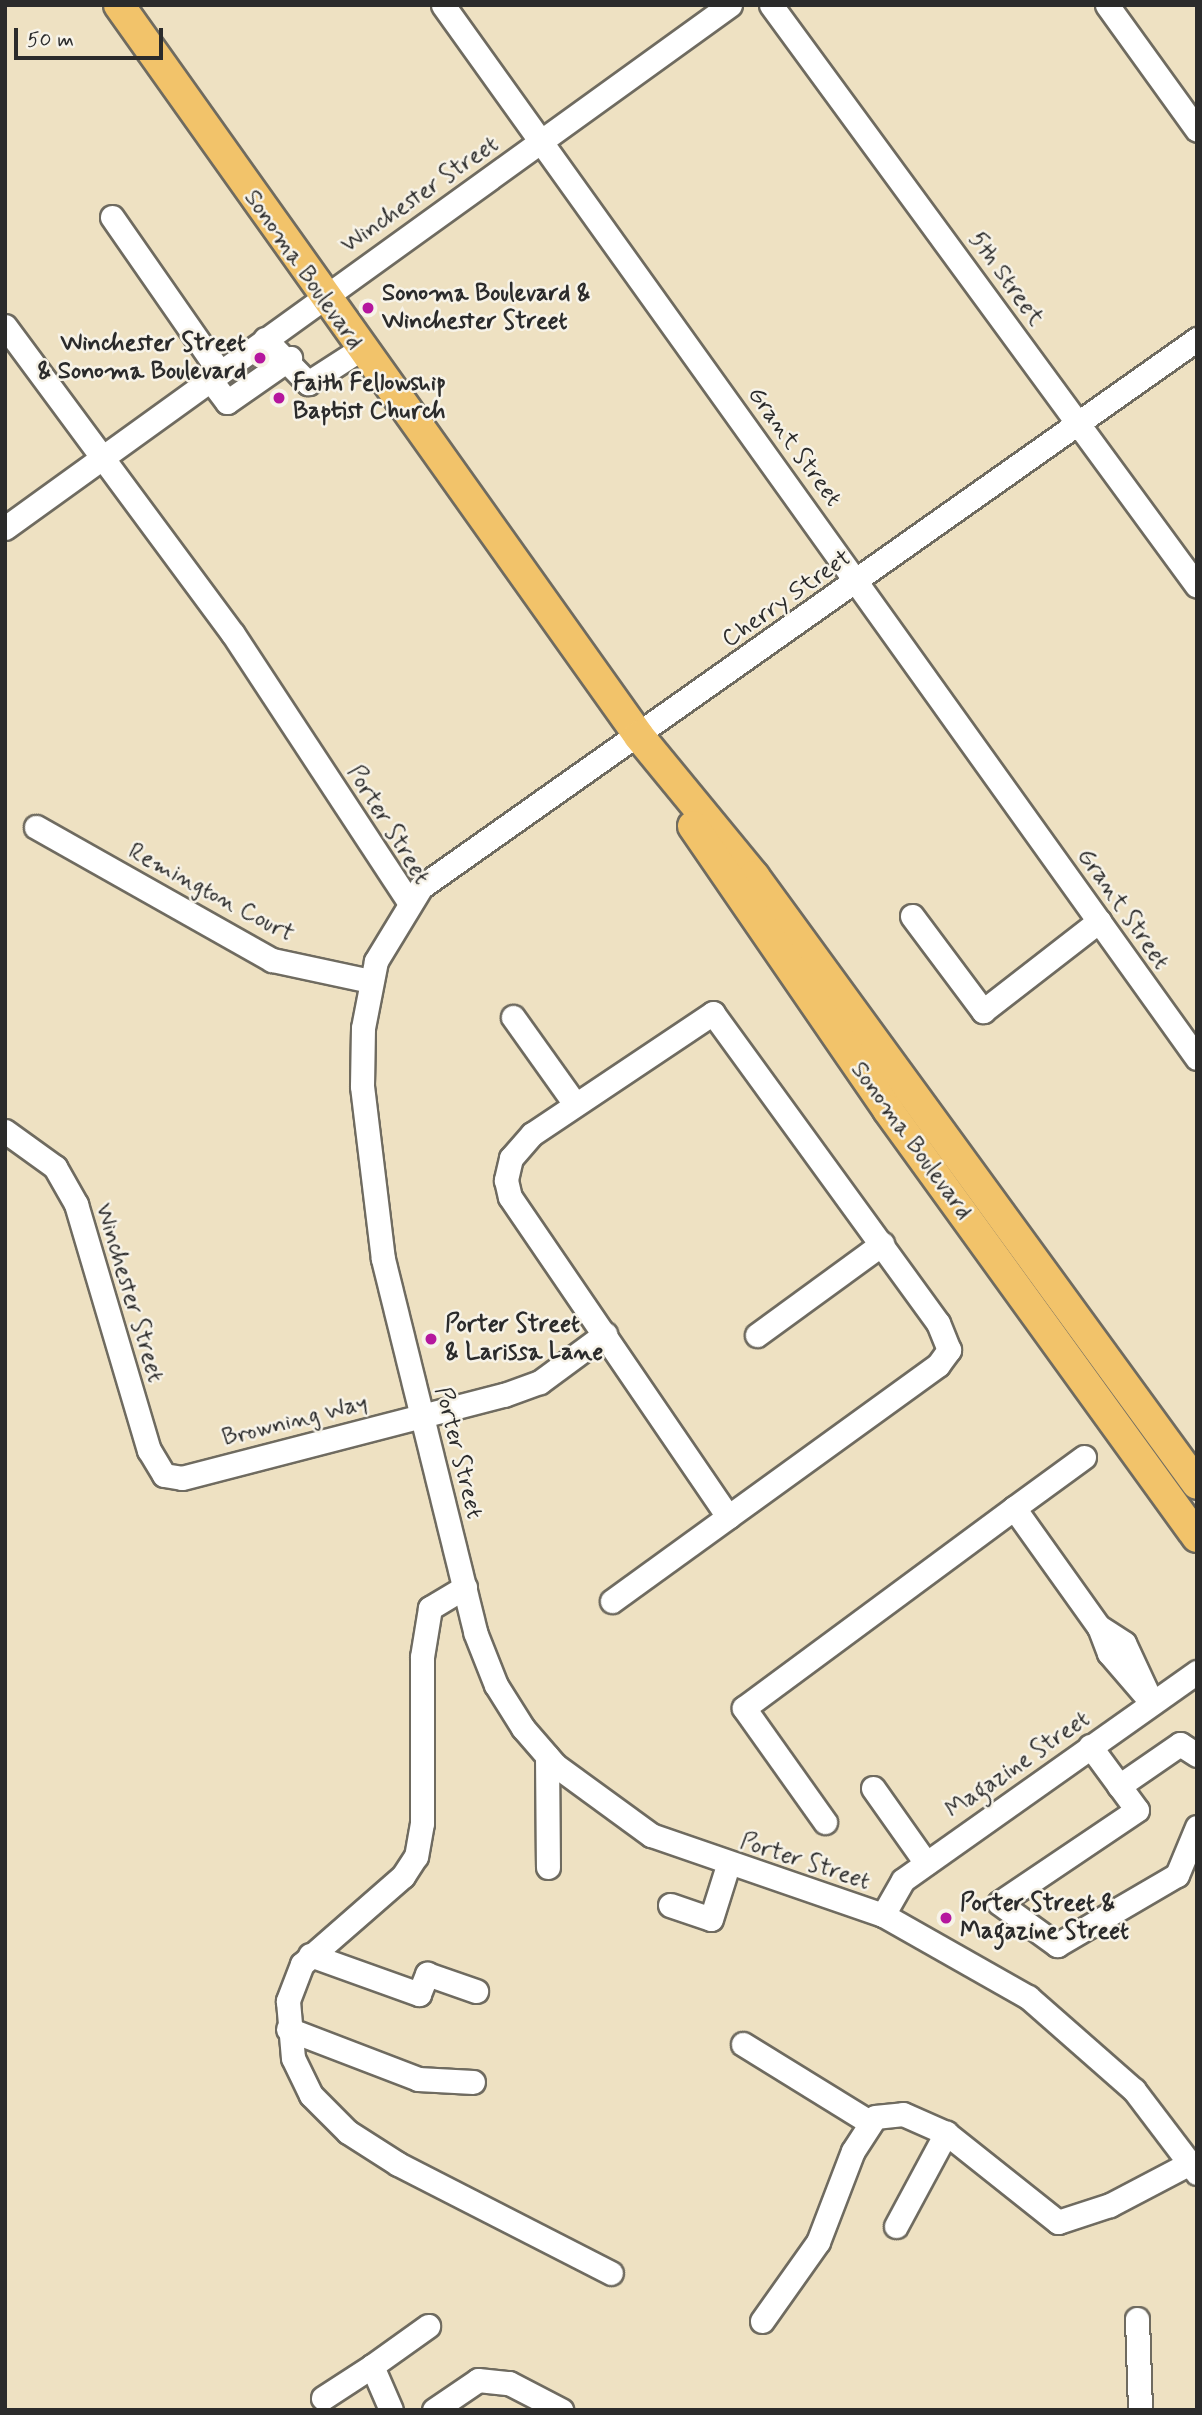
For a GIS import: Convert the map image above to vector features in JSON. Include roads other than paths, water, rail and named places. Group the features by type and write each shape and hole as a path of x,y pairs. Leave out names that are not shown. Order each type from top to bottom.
{"main road":[{"name":"Sonoma Boulevard","path":"119,5 321,297 639,736 754,876 1195,1479"},
{"name":"Sonoma Boulevard","path":"639,736 732,889 1197,1537"}],"street":[{"name":"Grant Street","path":"443,5 543,141 1197,1058"},
{"name":"Winchester Street","path":"5,528 321,297 730,5"},
{"name":"5th Street","path":"771,5 1197,586"},
{"path":"1108,5 1197,130"},
{"path":"112,217 214,375 227,402 290,358"},
{"name":"Porter Street","path":"5,326 233,634 410,903 371,981 362,1086 372,1196 422,1416 465,1587 496,1685 547,1756 614,1813 727,1865 883,1915 1028,1997 1101,2056 1193,2168"},
{"path":"265,339 275,354 290,358 308,383 359,350"},
{"name":"Cherry Street","path":"410,903 421,887 858,582 1197,339"},
{"name":"Remington Court","path":"36,827 271,960 371,981"},
{"path":"912,916 983,1011 1099,921"},
{"path":"612,1601 938,1365 949,1350 938,1322 713,1013 532,1134 511,1158 506,1180 510,1197 728,1517"},
{"path":"513,1017 575,1104"},
{"name":"Winchester Street","path":"5,1131 55,1167 76,1204 149,1450 164,1475 182,1478"},
{"path":"757,1335 882,1244"},
{"name":"Browning Way","path":"182,1478 422,1416 540,1382 605,1334"},
{"path":"825,1822 744,1708 1084,1458"},
{"path":"1014,1508 1099,1627 1109,1653 1152,1703"},
{"path":"465,1587 430,1608 422,1657 422,1823 416,1856 403,1876 310,1955 288,2001 288,2029 293,2058 311,2095 348,2132 398,2164 611,2273"},
{"name":"Magazine Street","path":"883,1915 903,1880 1197,1672"},
{"path":"1119,1786 1180,1744 1197,1755"},
{"path":"1090,1746 1137,1810 999,1903 1057,1945 1177,1875 1197,1827"},
{"path":"547,1756 548,1867"},
{"path":"873,1788 926,1863"},
{"path":"670,1905 711,1919 727,1865"},
{"path":"310,1955 419,1994 427,1974 476,1991"},
{"path":"288,2029 418,2079 473,2082"},
{"path":"743,2044 871,2123"},
{"path":"761,2321 818,2242 875,2117 903,2114 946,2133 1058,2222 1110,2205 1193,2168"},
{"path":"896,2225 946,2133"},
{"path":"1137,2319 1140,2410"},
{"path":"323,2398 428,2326"},
{"path":"372,2366 391,2410"},
{"path":"434,2410 478,2379 509,2383 561,2410"}],"place":[{"name":"Sonoma Boulevard & Winchester Street","path":"368,308"},
{"name":"Winchester Street & Sonoma Boulevard","path":"260,358"},
{"name":"Faith Fellowship Baptist Church","path":"279,398"},
{"name":"Porter Street & Larissa Lane","path":"431,1339"},
{"name":"Porter Street & Magazine Street","path":"946,1918"}]}
